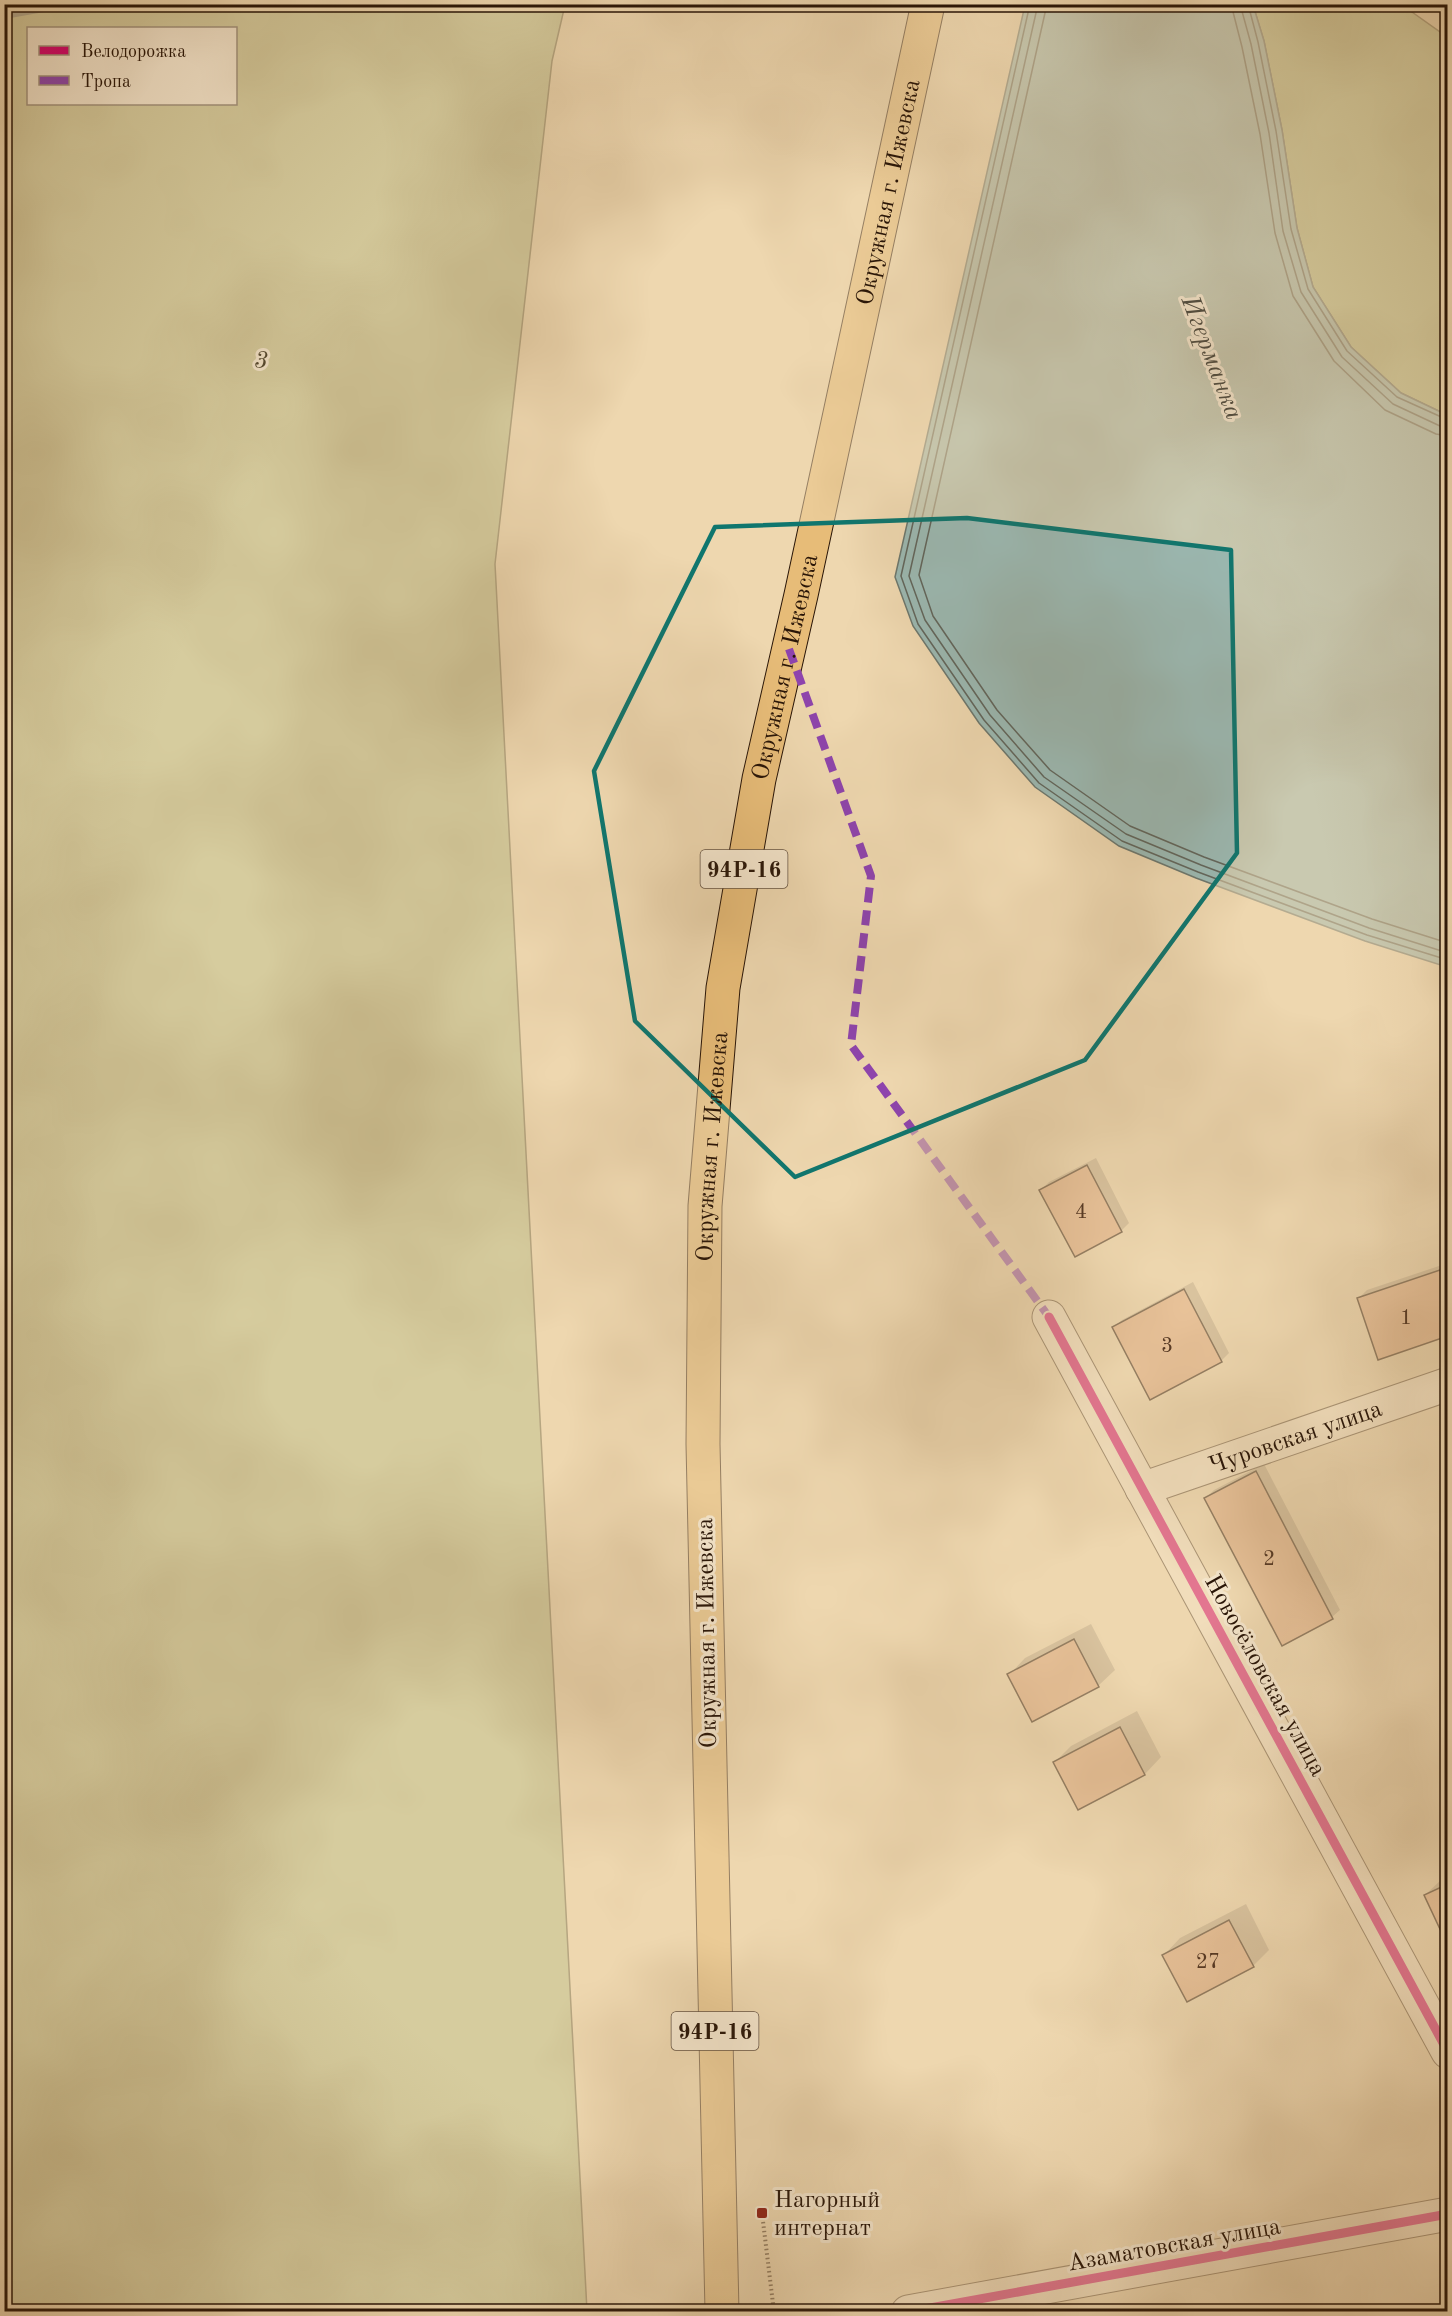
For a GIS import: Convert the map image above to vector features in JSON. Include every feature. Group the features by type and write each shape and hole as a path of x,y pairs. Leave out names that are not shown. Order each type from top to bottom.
{"main road":[{"name":"Окружная г. Ижевска","path":"722,2312 703,1444 705,1206 723,988 759,779 801,595 928,4"}],"street":[{"name":"Новосёловская улица","path":"1048,1317 1142,1489 1437,2008 1448,2052"},
{"name":"Чуровская улица","path":"1142,1489 1448,1384"},
{"name":"Азаматовская улица","path":"908,2312 1448,2214"}],"path":[{"path":"762,2213 774,2312"}],"highlighted area":[{"path":"967,518 1231,550 1237,853 1085,1060 795,1177 635,1021 594,771 715,527"}],"green space":[{"name":"3","path":"5,4 565,5 552,61 495,564 587,2311 5,2311"},
{"path":"1253,5 1421,5 1412,12 1447,37 1447,415 1401,393 1351,347 1313,287 1297,228 1282,130 1264,41"}],"water":[{"path":"1025,5 1253,5 1264,41 1282,130 1297,228 1313,287 1351,347 1401,393 1447,415 1447,967 1365,941 1196,878 1119,846 1035,787 979,723 913,626 895,577"}],"building":[{"path":"1087,1165 1122,1232 1075,1257 1039,1190"},
{"path":"1443,1269 1448,1283 1448,1336 1378,1360 1357,1298"},
{"path":"1184,1289 1222,1362 1150,1400 1112,1327"},
{"path":"1256,1471 1333,1619 1282,1646 1204,1498"},
{"path":"1074,1639 1099,1687 1032,1722 1007,1674"},
{"path":"1120,1727 1145,1775 1078,1810 1053,1762"},
{"path":"1448,1884 1448,1944 1447,1944 1424,1895"},
{"path":"1229,1920 1254,1967 1187,2002 1162,1955"}],"waterway":[{"name":"Игерманка","path":"4,13 54,4"}],"marked path":[{"path":"789,649 871,876 851,1045 1049,1317"}],"cycle path":[{"path":"1049,1317 1448,2052"},
{"path":"908,2312 1448,2214"}],"place":[{"name":"Нагорный интернат","path":"762,2213"}]}
